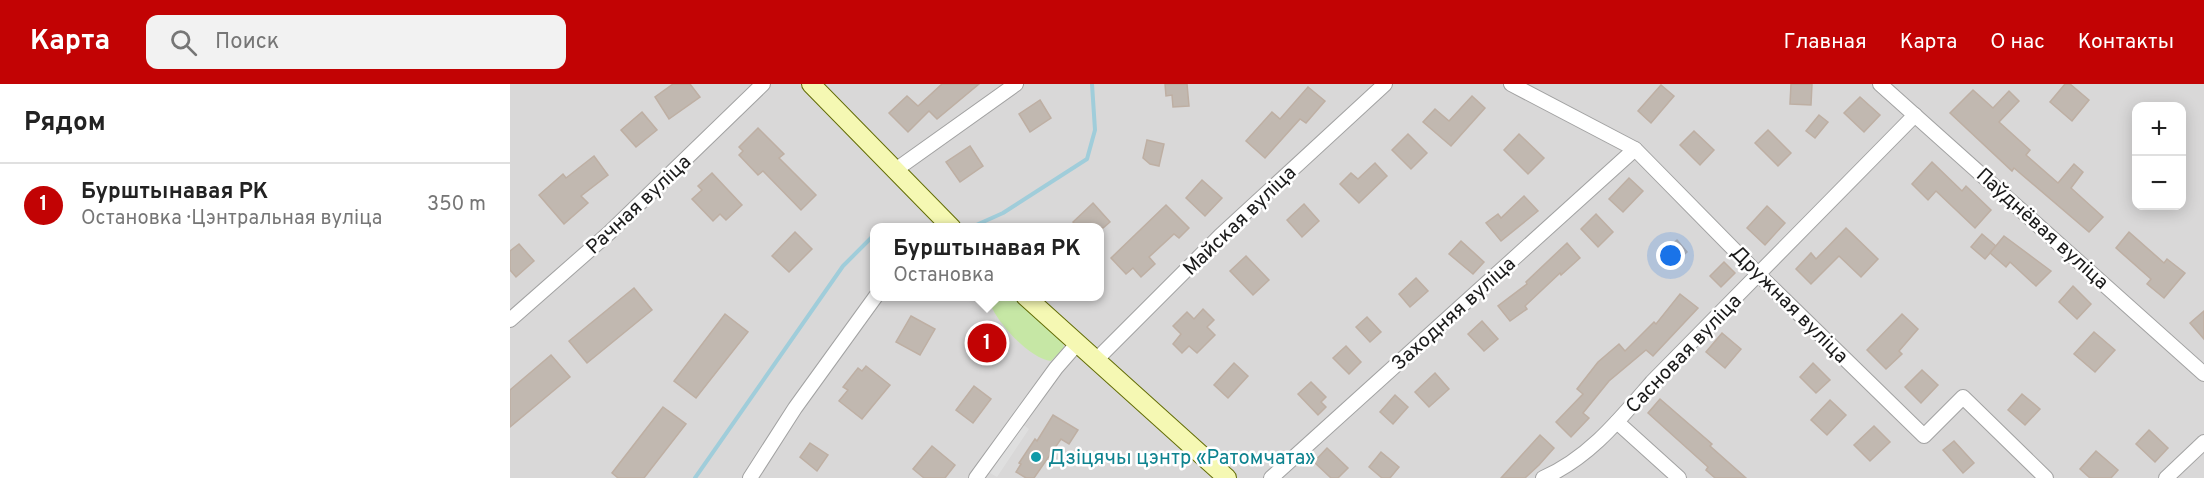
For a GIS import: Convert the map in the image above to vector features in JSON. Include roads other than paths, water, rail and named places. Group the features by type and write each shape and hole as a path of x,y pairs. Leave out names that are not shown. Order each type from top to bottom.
{"street":[{"name":"Рачная вуліца","path":"510,320 609,233 763,84"},
{"path":"811,84 947,223"},
{"path":"894,171 1016,84"},
{"name":"Майская вуліца","path":"1096,360 1220,236 1385,84"},
{"name":"Дружная вуліца","path":"1511,84 1635,149 1759,275 1924,436 1963,398 2046,478"},
{"name":"Паўднёвая вуліца","path":"1880,84 2204,374"},
{"name":"Сасновая вуліца","path":"1543,478 1566,468 1617,422 1652,382 1915,115"},
{"name":"Заходняя вуліца","path":"1271,478 1635,149"},
{"path":"750,478 795,408 873,301"},
{"path":"1030,301 1227,478"},
{"path":"976,478 1056,368 1077,344"},
{"path":"1617,422 1679,478"},
{"path":"2166,478 2204,442"}],"waterway":[{"path":"981,223 1003,213 1087,159 1095,130 1092,84"},
{"path":"695,478 843,266 870,239"}],"place":[{"name":"Бурштынавая РК","path":"987,343"},
{"name":"Дзіцячы цэнтр «Ратомчата»","path":"1036,457"}]}
